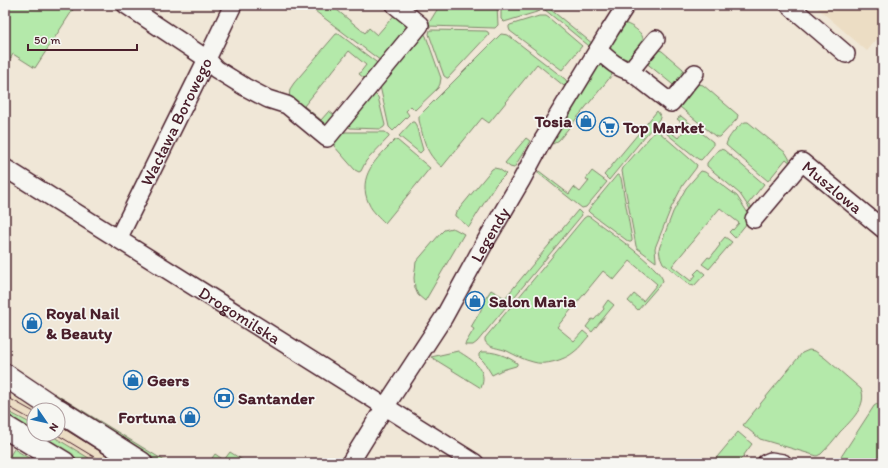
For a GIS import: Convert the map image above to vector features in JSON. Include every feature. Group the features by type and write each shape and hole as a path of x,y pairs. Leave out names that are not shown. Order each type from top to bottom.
{"main road":[{"path":"5,375 46,402"},
{"path":"66,415 141,463"},
{"path":"5,427 64,463"}],"street":[{"path":"126,5 207,59 216,69 268,99 287,105 327,138 420,25 395,5"},
{"name":"Wacława Borowego","path":"118,239 233,5"},
{"path":"789,5 846,54"},
{"name":"Legendy","path":"350,463 444,317 543,140 598,50 621,7"},
{"path":"630,71 656,40"},
{"path":"598,50 622,69 630,71 671,103 695,73"},
{"name":"Muszlowa","path":"754,219 802,162 883,229"},
{"name":"Drogomilska","path":"5,168 474,463"},
{"path":"766,463 772,461 783,463"}],"shaded area":[{"path":"814,5 883,5 883,32 867,51"},
{"path":"5,392 26,403 26,421 5,410"},
{"path":"66,426 126,463 97,463 62,442 66,442"}],"green space":[{"path":"5,5 76,5 35,68 13,54 5,68"},
{"path":"307,5 335,5 338,8 337,10 365,33 369,28 377,35 397,12 409,27 381,61"},
{"path":"440,5 497,5 498,25 495,28 427,26"},
{"path":"501,5 532,5 540,11 504,22 501,19"},
{"path":"539,5 545,5 593,44 594,50"},
{"path":"539,16 546,16 549,18 582,46 562,70 510,31 510,25"},
{"path":"624,23 637,30 643,39 641,46 630,59 626,59 614,52 608,45"},
{"path":"430,30 486,31 489,34 447,78 444,76 429,34"},
{"path":"424,33 441,78 440,84 438,88 415,110 411,106 406,111 409,115 393,131 389,127 380,86"},
{"path":"336,34 339,34 380,65 369,82 359,74 366,65 349,51 304,106 321,120 329,111 339,119 334,124 324,127 289,98 290,89"},
{"path":"501,34 508,35 565,79 567,83 564,86 537,64 489,123 482,118 442,167 432,157 426,146 419,116"},
{"path":"659,50 683,69 685,75 678,89 644,61 653,52"},
{"path":"598,61 612,73 612,75 559,140 553,144 548,141"},
{"path":"696,84 703,85 738,115 737,119 720,137 715,136 678,104"},
{"path":"374,93 378,97 385,125 384,127 381,129 350,128 346,125"},
{"path":"657,111 660,118 609,180 604,175"},
{"path":"681,116 713,142 713,146 701,160 667,134 668,130 678,138 687,127 677,119"},
{"path":"412,122 416,125 423,150 420,153 399,136"},
{"path":"745,122 748,122 786,153 792,164 786,159 768,181 726,145 733,132"},
{"path":"655,131 658,131 697,165 683,185 671,208 655,248 656,262 636,246 622,171"},
{"path":"340,132 385,132 389,135 389,137 366,161 359,172 355,170 334,146 333,141"},
{"path":"526,138 530,141 514,168 510,167 505,163"},
{"path":"395,140 397,140 430,168 385,223 370,207 365,185 370,168"},
{"path":"720,149 724,150 764,184 748,204 757,211 754,215 740,194 707,166 707,163"},
{"path":"494,168 499,169 506,174 496,184 469,227 455,216 455,214"},
{"path":"539,171 569,194 574,187 580,192 589,181 586,179 592,171 607,182 586,207 582,208 538,173"},
{"path":"701,171 705,172 737,196 751,218 735,238 729,232 739,223 720,208 672,266 691,281 696,275 694,274 699,269 705,274 694,286 690,285 663,263 659,249 673,212 686,188"},
{"path":"617,175 621,178 632,239 631,242 588,211"},
{"path":"578,210 582,215 477,342 473,345 465,345 474,329 471,327 491,290 505,298"},
{"path":"587,216 643,257 660,275 663,281 638,310 628,301 634,294 643,301 657,284 630,261 614,280 603,271 557,327 574,341 583,331 589,336 570,355 560,360 548,363 538,363 526,360 507,351 494,348 489,345 485,341 485,338"},
{"path":"452,228 464,234 425,301 418,295 415,288 414,278 416,262 444,230"},
{"path":"725,237 732,242 709,269 702,264 708,257 710,258"},
{"path":"608,300 614,305 592,332 586,327 592,319 594,320 604,309 603,307"},
{"path":"809,350 815,351 825,358 861,389 863,395 860,407 853,418 824,451 817,456 760,439 743,425 802,353"},
{"path":"458,351 474,362 481,370 483,381 481,388 431,357"},
{"path":"481,352 500,354 513,360 517,363 517,365 492,375 479,357"},
{"path":"54,393 168,463 160,463 72,409 66,405 66,402 61,402 52,396"},
{"path":"883,400 883,463 837,463 874,406"},
{"path":"5,410 26,421 26,429 5,416"},
{"path":"738,432 752,444 738,463 712,463"},
{"path":"46,442 62,442 97,463 80,463"},
{"path":"14,449 37,463 19,463 9,457"},
{"path":"230,452 247,463 211,463 210,461 215,454 224,460"}],"tram line":[{"path":"5,396 26,408"},
{"path":"5,405 26,417"},
{"path":"66,430 119,463"},
{"path":"66,440 104,463"}],"place":[{"name":"Tosia","path":"586,121"},
{"name":"Top Market","path":"609,127"},
{"name":"Salon Maria","path":"475,301"},
{"name":"Royal Nail & Beauty","path":"32,323"},
{"name":"Geers","path":"133,380"},
{"name":"Santander","path":"224,398"},
{"name":"Fortuna","path":"190,417"}]}
